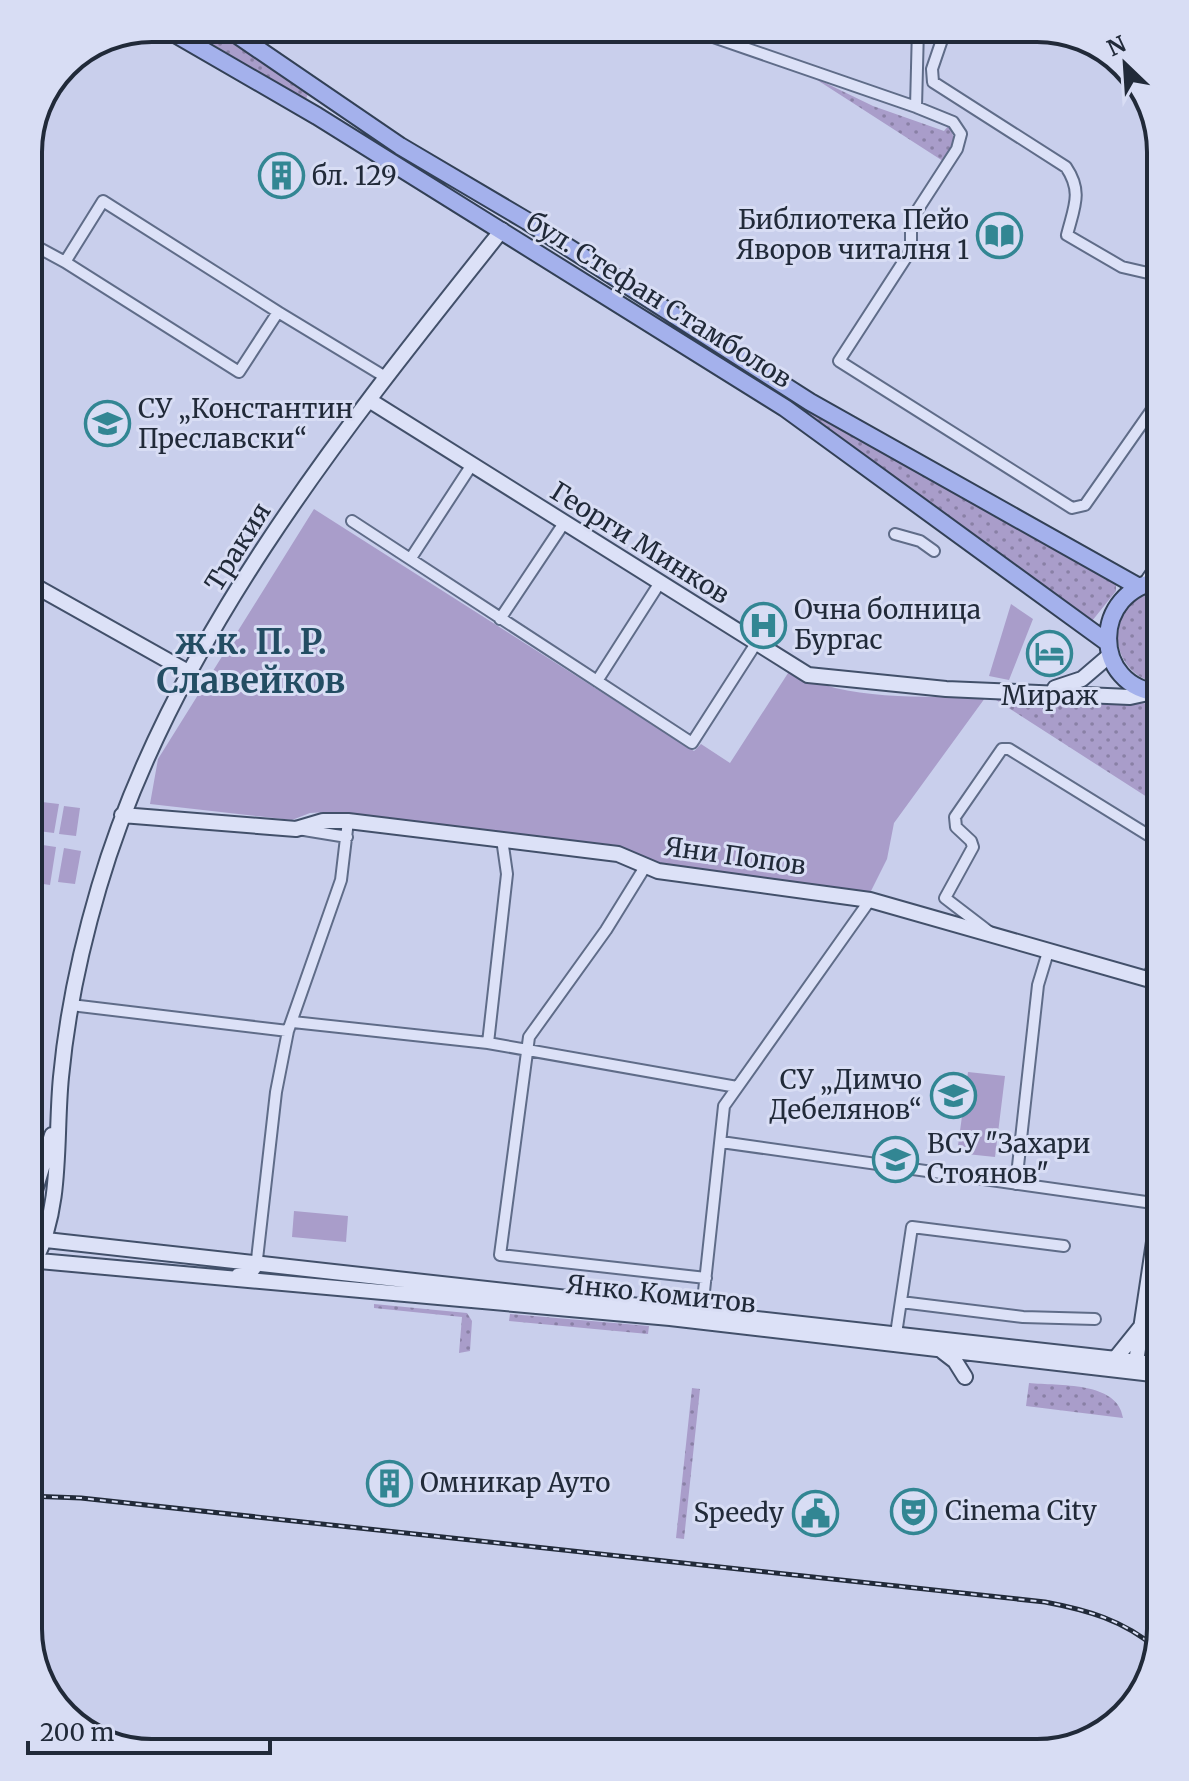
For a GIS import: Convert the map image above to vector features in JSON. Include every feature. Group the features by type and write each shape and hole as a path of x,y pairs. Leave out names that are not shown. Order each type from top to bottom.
{"main road":[{"name":"бул. Стефан Стамболов","path":"188,42 502,230 785,408 1109,649 1122,675 1147,687"},
{"name":"бул. Стефан Стамболов","path":"248,42 400,146 527,221 810,402 1147,583"},
{"path":"502,230 515,225 571,260 612,277"},
{"name":"Тракия","path":"42,1227 52,1211 57,1120 71,1005 98,888 122,815 150,748 190,673 288,511 369,400 502,230"},
{"name":"Георги Минков","path":"369,400 755,645 808,675 830,680 946,689 1130,697 1147,694"},
{"path":"1109,649 1112,616 1128,594 1147,585"},
{"path":"42,590 190,673"},
{"name":"Георги Минков","path":"1043,691 1082,679 1109,649"},
{"name":"Яни Попов","path":"122,815 296,829 323,821 348,821 618,854 645,867 870,900 1147,979"},
{"name":"Тракия","path":"42,1171 57,1120"},
{"path":"52,1211 59,1229 75,1244"},
{"name":"Янко Комитов","path":"42,1240 702,1310 896,1334 968,1349 1093,1368 1136,1367"},
{"path":"177,1276 175,1261 184,1253"},
{"name":"Янко Комитов","path":"42,1262 670,1318 942,1351 968,1349 1115,1359 1136,1367"},
{"path":"1136,1367 1147,1286"},
{"path":"1141,1326 1147,1335"},
{"path":"1115,1359 1141,1326"},
{"path":"942,1351 955,1361 965,1377"},
{"path":"1136,1367 1147,1366"},
{"path":"1136,1367 1147,1371"}],"street":[{"path":"728,42 953,122 961,140 911,220 911,250 839,361 1072,508 1085,505 1147,423"},
{"path":"916,107 918,42"},
{"path":"941,42 932,69 933,82 1066,167 1077,183 1067,235 1122,267 1147,273"},
{"path":"65,262 103,201 387,378"},
{"path":"42,250 239,372 278,312"},
{"path":"411,558 471,466"},
{"path":"352,521 692,743 755,645"},
{"path":"500,619 564,523"},
{"path":"895,534 920,541 934,551"},
{"path":"597,681 659,584"},
{"path":"996,937 945,898 973,847 956,827 955,817 1002,749 1009,749 1147,834"},
{"path":"256,1261 276,1092 291,1026 341,880 348,821"},
{"name":"Яни Попов","path":"296,829 347,837"},
{"path":"488,1043 507,874 502,839"},
{"path":"645,867 606,930 543,1014 525,1052 500,1255 706,1278"},
{"path":"702,1310 724,1106 870,900"},
{"path":"1016,1184 1038,985 1048,952"},
{"path":"71,1005 488,1043 525,1052 737,1087"},
{"path":"721,1142 1016,1184 1147,1199"},
{"path":"896,1334 912,1227 1064,1246"},
{"name":"Янко Комитов","path":"223,1279 253,1272 256,1261"},
{"path":"901,1302 1023,1317 1095,1319"}],"shaded area":[{"path":"209,42 231,42 308,94 306,99"},
{"path":"811,76 873,106 944,131 949,125 955,141 946,163"},
{"path":"792,401 1116,577 1116,591 1092,621 1087,622 790,404"},
{"path":"314,509 694,751 701,744 730,763 790,670 812,681 860,693 985,698 894,823 887,859 869,895 651,864 615,845 326,812 310,813 292,820 150,804 158,759"},
{"path":"1147,595 1147,680 1129,667 1121,653 1118,637 1120,621 1129,607"},
{"path":"1011,604 1033,619 1009,680 989,676"},
{"path":"993,698 1147,704 1147,797"},
{"path":"42,802 59,804 54,833 42,832"},
{"path":"64,806 80,808 76,836 59,834"},
{"path":"42,845 56,847 50,885 42,884"},
{"path":"64,848 81,851 75,884 58,882"},
{"path":"968,1072 1005,1076 995,1157 957,1153"},
{"path":"294,1211 348,1216 346,1242 292,1237"},
{"path":"374,1304 467,1313 472,1321 470,1351 459,1353 462,1317 374,1308"},
{"path":"510,1314 649,1326 648,1334 509,1321"},
{"path":"1029,1383 1099,1391 1119,1406 1123,1418 1026,1406"},
{"path":"692,1388 700,1389 684,1539 676,1538"}],"railway":[{"path":"42,1497 81,1498 1045,1602 1104,1618 1146,1640"}],"place":[{"name":"бл. 129","path":"281,176"},
{"name":"Библиотека Пейо Яворов читалня 1","path":"1000,235"},
{"name":"СУ „Константин Преславски“","path":"107,424"},
{"name":"Oчна болница Бургас","path":"763,625"},
{"name":"Мираж","path":"1050,653"},
{"name":"СУ „Димчо Дебелянов“","path":"953,1095"},
{"name":"ВСУ \"Захари Стоянов\"","path":"896,1159"},
{"name":"Омникар Ауто","path":"389,1483"},
{"name":"Cinema City","path":"914,1511"},
{"name":"Speedy","path":"815,1513"}],"district":[{"name":"ж.к. П. Р. Славейков","path":"251,662"}]}
